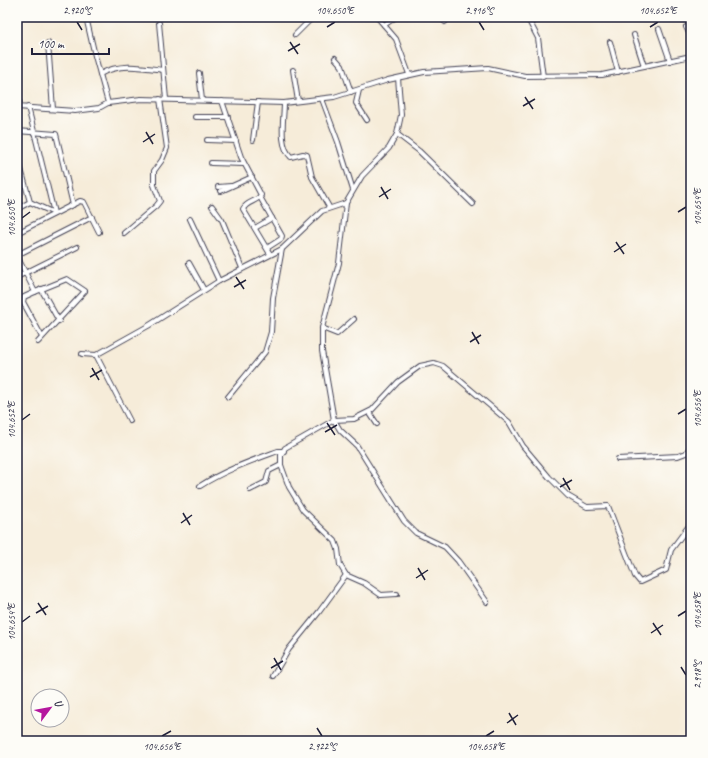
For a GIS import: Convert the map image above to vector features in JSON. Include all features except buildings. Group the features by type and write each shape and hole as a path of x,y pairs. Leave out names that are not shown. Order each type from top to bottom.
{"street":[{"path":"86,17 108,103"},
{"path":"295,35 313,17"},
{"path":"377,17 396,39 409,74"},
{"path":"384,25 396,17"},
{"path":"440,17 445,22"},
{"path":"527,17 538,38 543,77"},
{"path":"159,23 166,100"},
{"path":"686,27 691,38"},
{"path":"659,29 670,60"},
{"path":"634,35 644,66"},
{"path":"610,42 618,72"},
{"path":"48,43 53,109"},
{"path":"17,87 18,107 75,111 99,108 108,103 141,99 284,103 322,99 359,90 409,74 438,70 488,68 511,75 543,77 602,76 691,56"},
{"path":"335,58 342,66 351,92"},
{"path":"100,74 117,67 137,66 163,70"},
{"path":"293,70 298,101"},
{"path":"199,73 202,100"},
{"path":"398,78 401,115 397,134 389,148 362,176 352,190 346,203 339,263 322,328 322,351 334,420 340,430 357,446 404,521 416,534 445,547 458,561 487,602"},
{"path":"359,90 356,103 367,120"},
{"path":"124,233 160,201 154,185 154,171 162,160 167,148 160,99"},
{"path":"322,99 338,142 352,190"},
{"path":"222,101 244,164 261,195 260,197 282,236 281,239 267,248"},
{"path":"253,140 258,102"},
{"path":"284,103 283,142 285,150 291,157 304,154 307,156 312,177 329,207"},
{"path":"28,107 54,213"},
{"path":"195,117 228,116"},
{"path":"17,131 56,134 72,205"},
{"path":"397,134 419,151 473,204"},
{"path":"208,140 236,141"},
{"path":"17,154 30,202"},
{"path":"211,164 244,164"},
{"path":"221,192 252,177"},
{"path":"218,187 235,186"},
{"path":"260,197 246,205 243,209 270,254"},
{"path":"30,202 54,213"},
{"path":"17,209 30,202"},
{"path":"17,232 54,213 83,202 99,232"},
{"path":"82,354 96,356 148,326 219,281 282,249 317,215 329,207 346,203"},
{"path":"212,206 222,220 242,268"},
{"path":"35,292 17,256 92,217"},
{"path":"255,228 272,218"},
{"path":"190,219 219,281"},
{"path":"17,277 77,247"},
{"path":"228,397 265,352 271,332 272,298 282,249"},
{"path":"188,263 204,290"},
{"path":"38,342 59,321 85,290 67,279 24,297 22,300 42,337"},
{"path":"41,289 59,321"},
{"path":"322,328 337,334 354,319"},
{"path":"96,356 130,422"},
{"path":"397,594 383,596 346,575 340,565 338,549 335,541 303,510 289,487 281,465 281,455 293,444 334,420 354,419 369,412 398,382 420,366 434,363 443,366 508,422 536,461 568,496 587,507 608,506 635,576 640,582 666,570 672,550 691,523"},
{"path":"369,412 377,424"},
{"path":"618,459 678,456 686,453 691,446"},
{"path":"200,486 217,475 240,465 278,451 284,451"},
{"path":"250,490 266,482 269,472 281,465"},
{"path":"273,676 288,649 319,612 346,575"}]}
